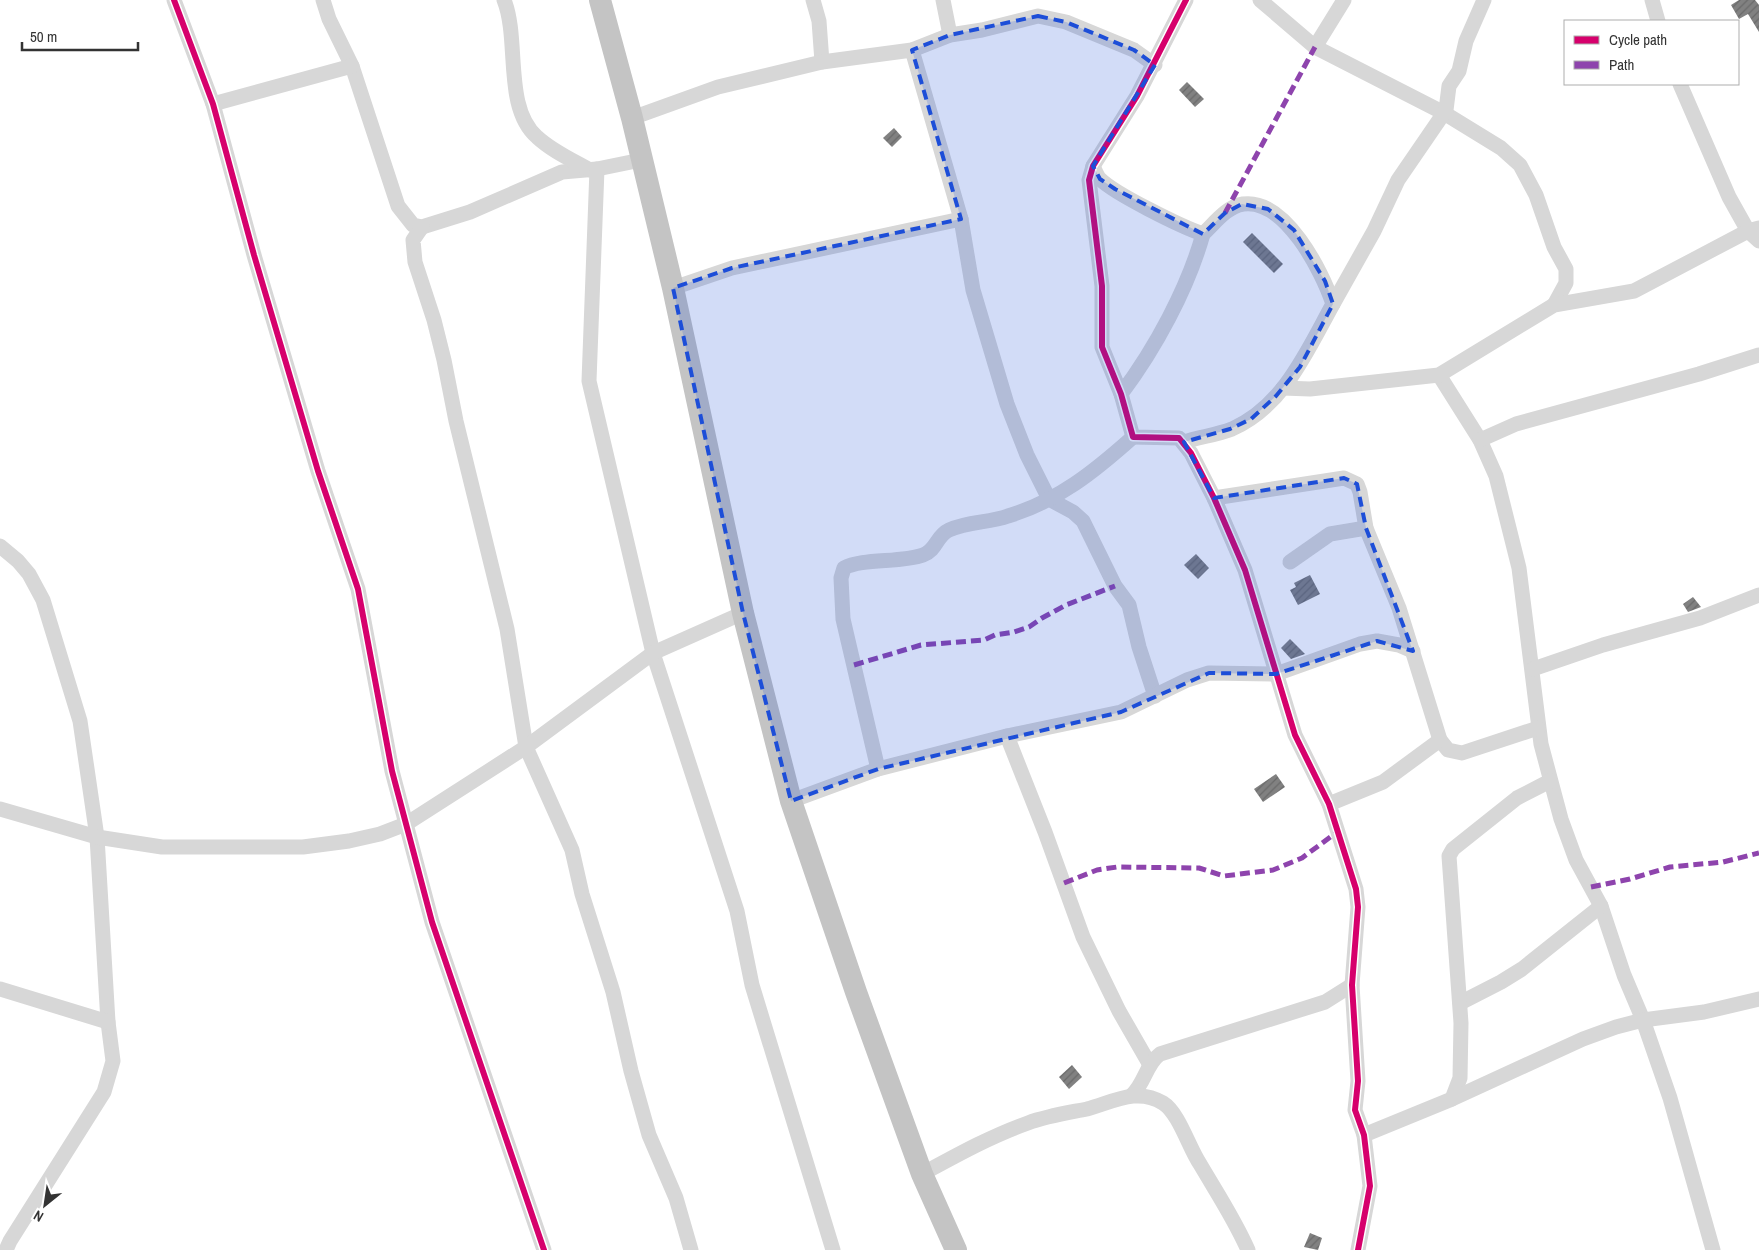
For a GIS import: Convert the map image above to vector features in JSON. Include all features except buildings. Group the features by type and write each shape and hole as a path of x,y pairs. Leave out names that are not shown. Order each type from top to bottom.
{"highway":[{"path":"600,0 632,118 673,288 743,613 791,801 856,992 922,1174 956,1250"}],"street":[{"path":"174,0 213,104 254,255 318,471 358,589 392,771 451,983 544,1250"},
{"path":"323,0 329,19 352,66 398,206 413,225 422,227 470,212 562,172 594,169 641,160"},
{"path":"504,0 513,32 514,71 519,103 526,125 536,136 554,150 594,169"},
{"path":"813,0 819,22 822,62"},
{"path":"943,0 950,35"},
{"path":"1133,437 1120,394 1102,347 1102,286 1089,191 1093,166 1155,65 1186,0"},
{"path":"1260,0 1315,47 1444,113 1501,148 1520,166 1536,195 1554,247 1566,269 1566,283 1554,305"},
{"path":"1315,47 1344,0"},
{"path":"878,769 843,619 841,578 844,568 921,556 933,550 940,536 949,530 965,524 1008,517 1037,506 1094,472 1133,437 1172,437 1184,442 1230,430 1251,419 1300,367 1374,230 1398,180 1444,113 1449,86 1459,71 1466,41 1484,0"},
{"path":"1652,0 1658,20"},
{"path":"632,118 718,87 822,62 912,50 950,35 982,30 1038,16 1066,22 1134,50 1155,65"},
{"path":"912,50 961,219 973,290 1008,404 1027,455 1049,499 1073,512 1083,521 1115,586 1129,605 1139,648 1154,696"},
{"path":"213,104 352,66"},
{"path":"1282,388 1310,389 1439,375 1554,305 1634,291 1755,234 1729,197 1680,85"},
{"path":"1093,166 1100,179 1115,189 1174,222 1203,234"},
{"path":"594,169 589,381 653,653 737,911 752,985 834,1250"},
{"path":"1120,394 1134,377 1187,281 1203,234 1225,212 1242,204 1256,204 1268,209 1294,230 1325,281 1333,304"},
{"path":"673,288 732,268 961,219"},
{"path":"422,227 412,240 414,262 434,320 456,421 507,629 526,747 572,850 582,894 614,992 631,1071 649,1135 676,1198 691,1250"},
{"path":"1480,440 1516,424 1699,374 1759,355"},
{"path":"1439,375 1480,440 1496,476 1519,568 1524,599 1526,640 1533,669 1538,728 1550,781 1573,852 1601,906 1624,975 1643,1020 1670,1098 1713,1250"},
{"path":"1184,442 1214,498 1245,570 1295,735 1329,804 1356,889 1358,907 1352,985 1358,1081 1355,1110 1364,1135 1370,1186 1358,1250"},
{"path":"1214,498 1344,478 1357,484 1366,528 1398,608 1440,740 1448,750 1462,753 1538,728"},
{"path":"1290,562 1330,534 1366,528"},
{"path":"0,546 18,561 29,574 43,600 80,721 97,837 108,1022 113,1061 104,1092 6,1250"},
{"path":"1533,669 1604,644 1700,618 1759,595"},
{"path":"0,809 97,837 162,847 303,847 349,842 406,824 526,747 653,653 743,613"},
{"path":"791,801 878,769 1007,736 1113,714 1187,680 1209,673 1276,674 1360,644 1377,641 1399,645 1412,651"},
{"path":"1007,736 1045,832 1083,937 1119,1011 1150,1065"},
{"path":"1329,804 1383,782 1440,740"},
{"path":"1452,1099 1460,1078 1460,1002 1449,856 1453,849 1517,798 1550,781"},
{"path":"1460,1002 1501,982 1522,969 1601,906"},
{"path":"1132,1095 1139,1088 1150,1065 1160,1054 1324,1002 1352,985"},
{"path":"0,989 108,1022"},
{"path":"1364,1135 1452,1099 1582,1039 1643,1020 1704,1012 1759,999"},
{"path":"922,1174 981,1142 1014,1128 1132,1095 1152,1098 1170,1108 1199,1164 1231,1215 1248,1250"}],"highlighted area":[{"path":"1038,16 1066,22 1134,50 1155,65 1093,166 1100,179 1115,189 1203,234 1225,213 1242,204 1268,209 1294,230 1325,281 1333,304 1300,367 1276,396 1251,419 1230,429 1184,442 1214,498 1344,478 1357,484 1366,528 1413,651 1377,641 1276,674 1209,673 1121,712 878,769 791,801 743,613 673,288 732,268 961,219 912,50 950,35"}],"marked path":[{"path":"1225,213 1315,47"},
{"path":"854,665 921,645 984,640 995,635 1014,632 1029,627 1066,605 1115,586"},
{"path":"1064,883 1097,870 1117,867 1199,868 1224,876 1273,870 1302,858 1337,832"},
{"path":"1591,887 1630,879 1670,867 1723,862 1759,853"}],"cycle path":[{"path":"174,0 213,104 254,255 318,471 358,589 392,771 432,922 544,1250"},
{"path":"1186,0 1137,96 1093,166 1089,180 1102,286 1102,347 1121,394 1133,437 1179,438 1191,453 1214,498 1245,570 1295,735 1329,804 1356,889 1358,907 1352,985 1358,1081 1355,1110 1364,1135 1370,1186 1358,1250"}]}
